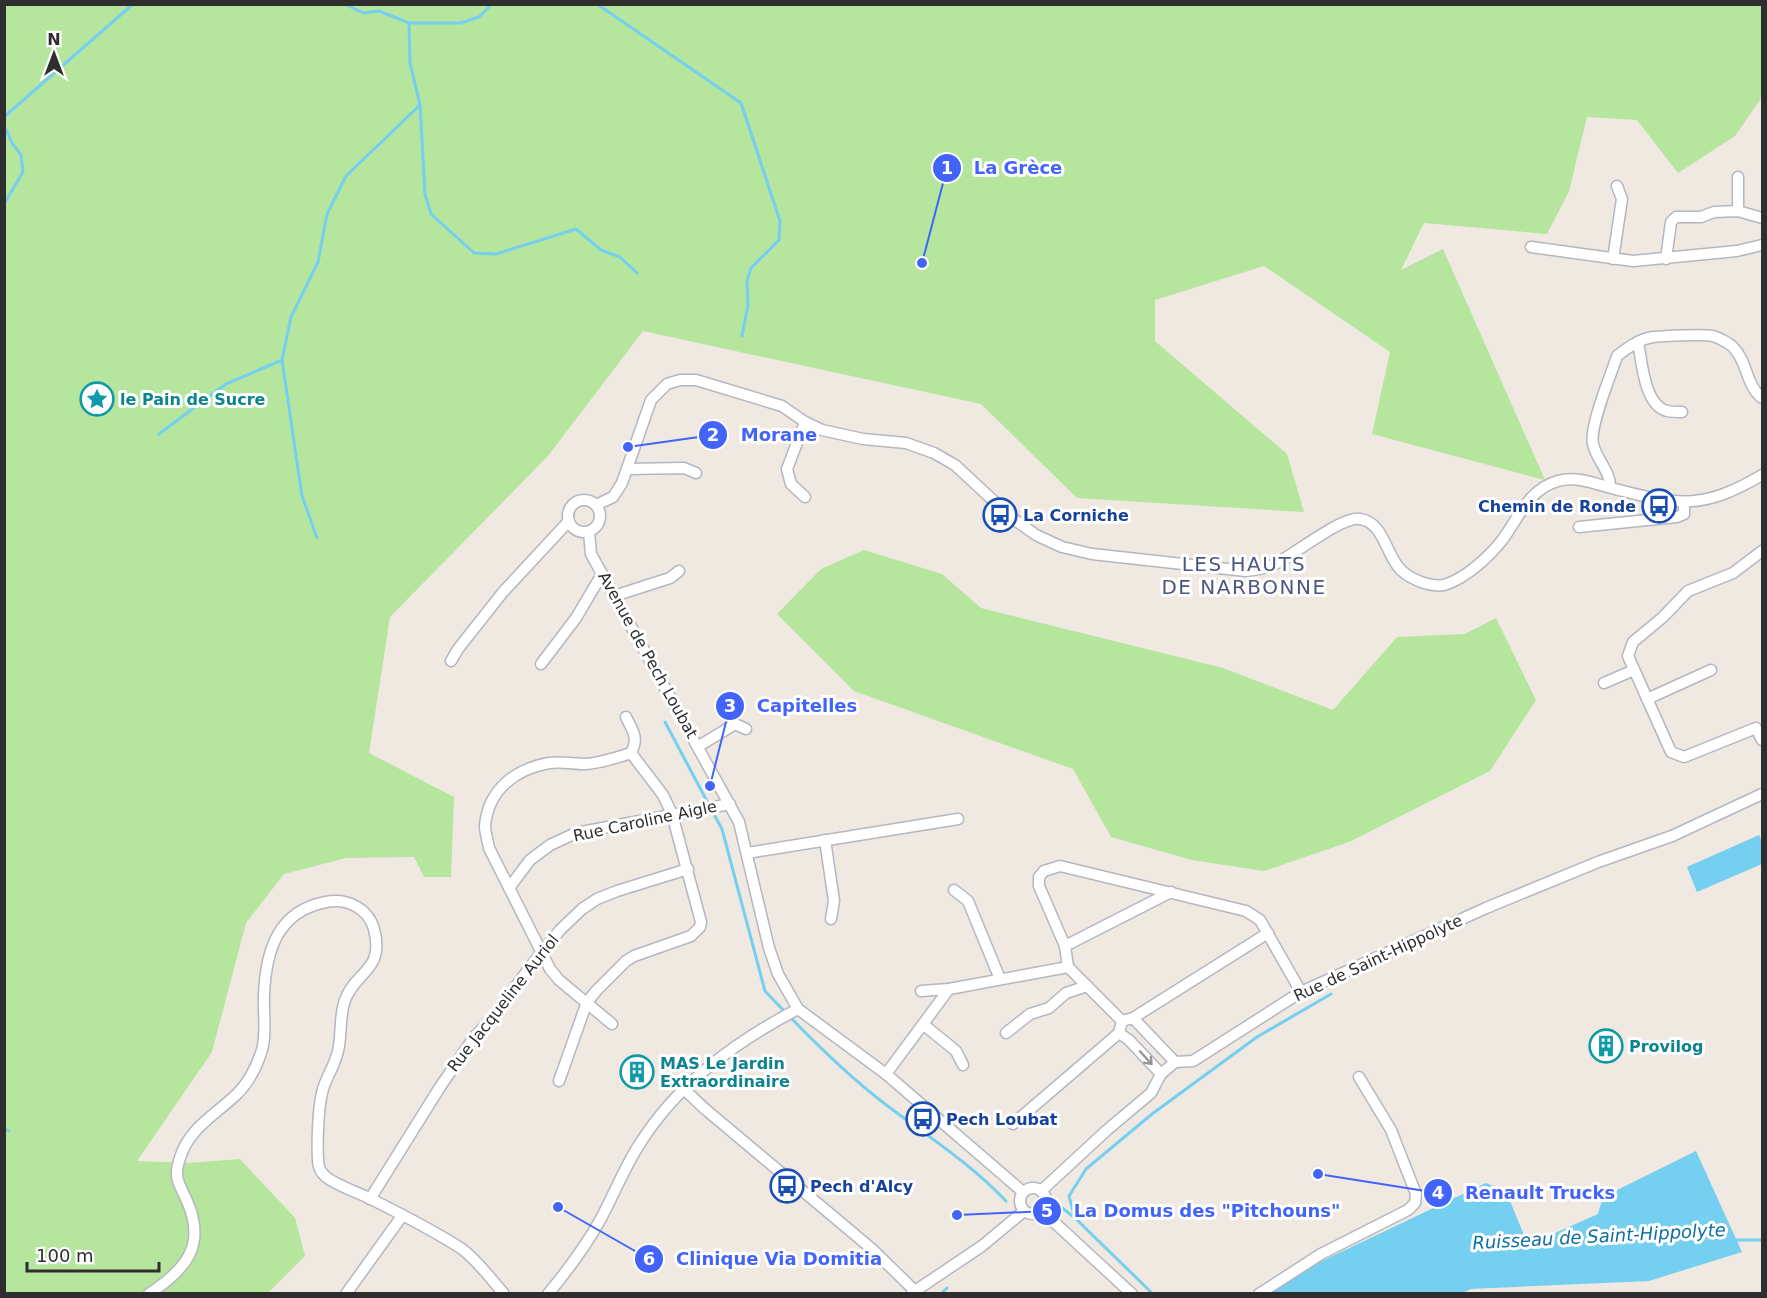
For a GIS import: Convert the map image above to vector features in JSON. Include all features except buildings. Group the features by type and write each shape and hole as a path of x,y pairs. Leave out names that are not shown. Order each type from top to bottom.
{"street":[{"path":"1738,177 1738,211"},
{"path":"1613,259 1622,199 1617,186"},
{"path":"1666,259 1671,222 1676,217 1701,217 1714,212 1738,211 1762,218"},
{"path":"1531,247 1633,261 1737,251 1762,245"},
{"path":"1610,487 1610,481 1596,452 1592,437 1617,356 1638,342 1653,337 1712,336 1732,346 1744,361 1748,380 1762,398"},
{"path":"1638,342 1649,394 1655,404 1665,411 1682,412"},
{"path":"596,505 613,497 628,469 651,400 667,384 680,380 696,380 782,406 805,422 839,435 906,443 934,453 955,465 1012,518 1036,535 1062,547 1092,554 1246,571 1270,567 1343,522 1359,519 1369,522 1378,531 1399,569 1412,579 1446,585 1479,563 1502,540 1530,498 1557,481 1577,478 1666,501 1684,503 1712,499 1738,489 1762,475"},
{"path":"805,422 787,469 787,476 791,484 805,497"},
{"path":"628,469 684,468 696,473"},
{"path":"583,500 596,505 599,509 600,520 594,529 584,532 574,529 569,521 569,511 574,504 583,500"},
{"path":"1579,527 1677,517 1684,514 1684,503"},
{"path":"451,661 503,592 569,521"},
{"name":"Avenue de Pech Loubat","path":"589,532 591,554 739,822 769,948 794,1011 886,1074 1023,1192"},
{"path":"1762,551 1733,573 1688,591 1663,617 1633,642 1628,656 1671,752 1684,757 1759,725 1762,740"},
{"path":"614,596 670,578 679,572"},
{"path":"541,664 576,618 602,574"},
{"path":"1604,683 1634,670"},
{"path":"1647,699 1711,670"},
{"path":"612,1024 559,980 541,953 489,848 485,827 491,800 506,781 528,770 550,763 588,764 631,753 636,744 626,717"},
{"path":"699,746 735,724 746,729"},
{"path":"559,1081 587,1002 626,961 691,936 696,932 701,921 672,814 663,795 631,753"},
{"name":"Rue de Saint-Hippolyte","path":"1041,1191 1151,1093 1161,1074 1175,1062 1193,1061 1301,992 1486,908 1598,862 1672,836 1762,794"},
{"name":"Rue Caroline Aigle","path":"509,888 530,860 550,845 576,833 730,804"},
{"path":"747,853 958,819"},
{"path":"825,840 834,901 831,919"},
{"path":"1175,1062 1068,967 1065,946 1039,886 1039,877 1044,871 1060,866 1246,911 1260,920 1301,992"},
{"name":"Rue Jacqueline Auriol","path":"370,1198 475,1036 492,1019 560,930 582,909 597,899 688,869"},
{"path":"954,890 968,901 1000,979"},
{"path":"1065,946 1172,892"},
{"path":"149,1293 173,1278 186,1262 194,1245 193,1222 188,1201 177,1183 176,1169 190,1136 239,1092 254,1071 262,1050 265,1031 264,992 273,944 283,926 294,914 311,905 344,900 366,914 373,924 376,950 370,969 352,987 345,1000 336,1063 321,1095 319,1170 327,1178 370,1198 464,1250 504,1293"},
{"path":"1013,1124 1119,1033 1128,1019 1268,933"},
{"path":"921,991 1068,967"},
{"path":"1006,1033 1030,1014 1049,1008 1066,993 1087,986"},
{"path":"886,1074 949,988"},
{"path":"548,1293 565,1274 599,1222 640,1143 668,1105 700,1072 740,1042 794,1011"},
{"path":"924,1025 956,1051 963,1065"},
{"path":"1119,1033 1129,1040 1161,1074"},
{"path":"1259,1293 1321,1254 1408,1210 1415,1203 1416,1194 1391,1130 1359,1077"},
{"path":"685,1090 872,1249 916,1293 982,1246 1024,1211"},
{"path":"1030,1188 1041,1191 1046,1203 1042,1211 1031,1215 1024,1211 1019,1200 1023,1192 1030,1188"},
{"path":"1042,1211 1132,1293"},
{"path":"346,1293 402,1216"}],"green space":[{"path":"5,5 1762,5 1762,97 1735,136 1678,173 1637,120 1587,117 1569,191 1547,234 1424,223 1401,270 1443,249 1545,480 1372,434 1390,352 1264,266 1155,300 1155,341 1287,454 1304,512 1077,498 981,404 643,331 548,456 390,617 369,753 454,797 451,877 424,877 414,857 346,858 284,874 246,923 212,1052 137,1161 188,1163 240,1159 295,1218 305,1256 268,1293 5,1294"},
{"path":"864,550 942,574 981,608 1223,668 1333,710 1397,637 1465,634 1496,618 1536,700 1490,771 1349,842 1264,871 1192,860 1111,837 1073,769 854,691 777,614 821,569"}],"water":[{"path":"1759,835 1762,842 1762,864 1697,892 1687,867"},
{"path":"1696,1151 1742,1252 1649,1281 1471,1289 1460,1294 1269,1294 1303,1270 1486,1183 1506,1191 1528,1245 1598,1214 1603,1197"}],"waterway":[{"path":"4,117 133,4"},
{"path":"345,4 363,13 379,11 409,23 461,23 479,17 492,4"},
{"path":"597,4 741,103 780,221 779,240 751,268 747,281 748,305 742,336"},
{"path":"317,538 302,496 282,360 291,317 318,262 327,214 346,176 420,105 410,63 409,23"},
{"path":"420,105 425,194 431,214 474,253 496,254 576,229 601,250 620,257 637,273"},
{"path":"4,125 12,143 21,155 23,172 4,204"},
{"path":"159,434 226,384 282,360"},
{"path":"665,722 709,805"},
{"path":"712,811 722,829 765,991 786,1013"},
{"path":"1075,1218 1069,1196 1086,1169 1152,1114 1257,1037 1331,994"},
{"path":"790,1017 860,1084 963,1162 1006,1201"},
{"path":"4,1128 9,1131"},
{"path":"1061,1207 1153,1294"},
{"name":"Ruisseau de Saint-Hippolyte","path":"1736,1240 1762,1240"},
{"path":"941,1294 947,1288"}],"place":[{"name":"La Grèce","path":"922,263"},
{"name":"le Pain de Sucre","path":"97,399"},
{"name":"Morane","path":"628,447"},
{"name":"Chemin de Ronde","path":"1659,506"},
{"name":"La Corniche","path":"1000,515"},
{"name":"Capitelles","path":"710,786"},
{"name":"Provilog","path":"1606,1046"},
{"name":"MAS Le Jardin Extraordinaire","path":"637,1072"},
{"name":"Pech Loubat","path":"923,1119"},
{"name":"Renault Trucks","path":"1318,1174"},
{"name":"Pech d'Alcy","path":"787,1186"},
{"name":"Clinique Via Domitia","path":"558,1207"},
{"name":"La Domus des \"Pitchouns\"","path":"957,1215"}],"district":[{"name":"LES HAUTS DE NARBONNE","path":"1244,576"}]}
